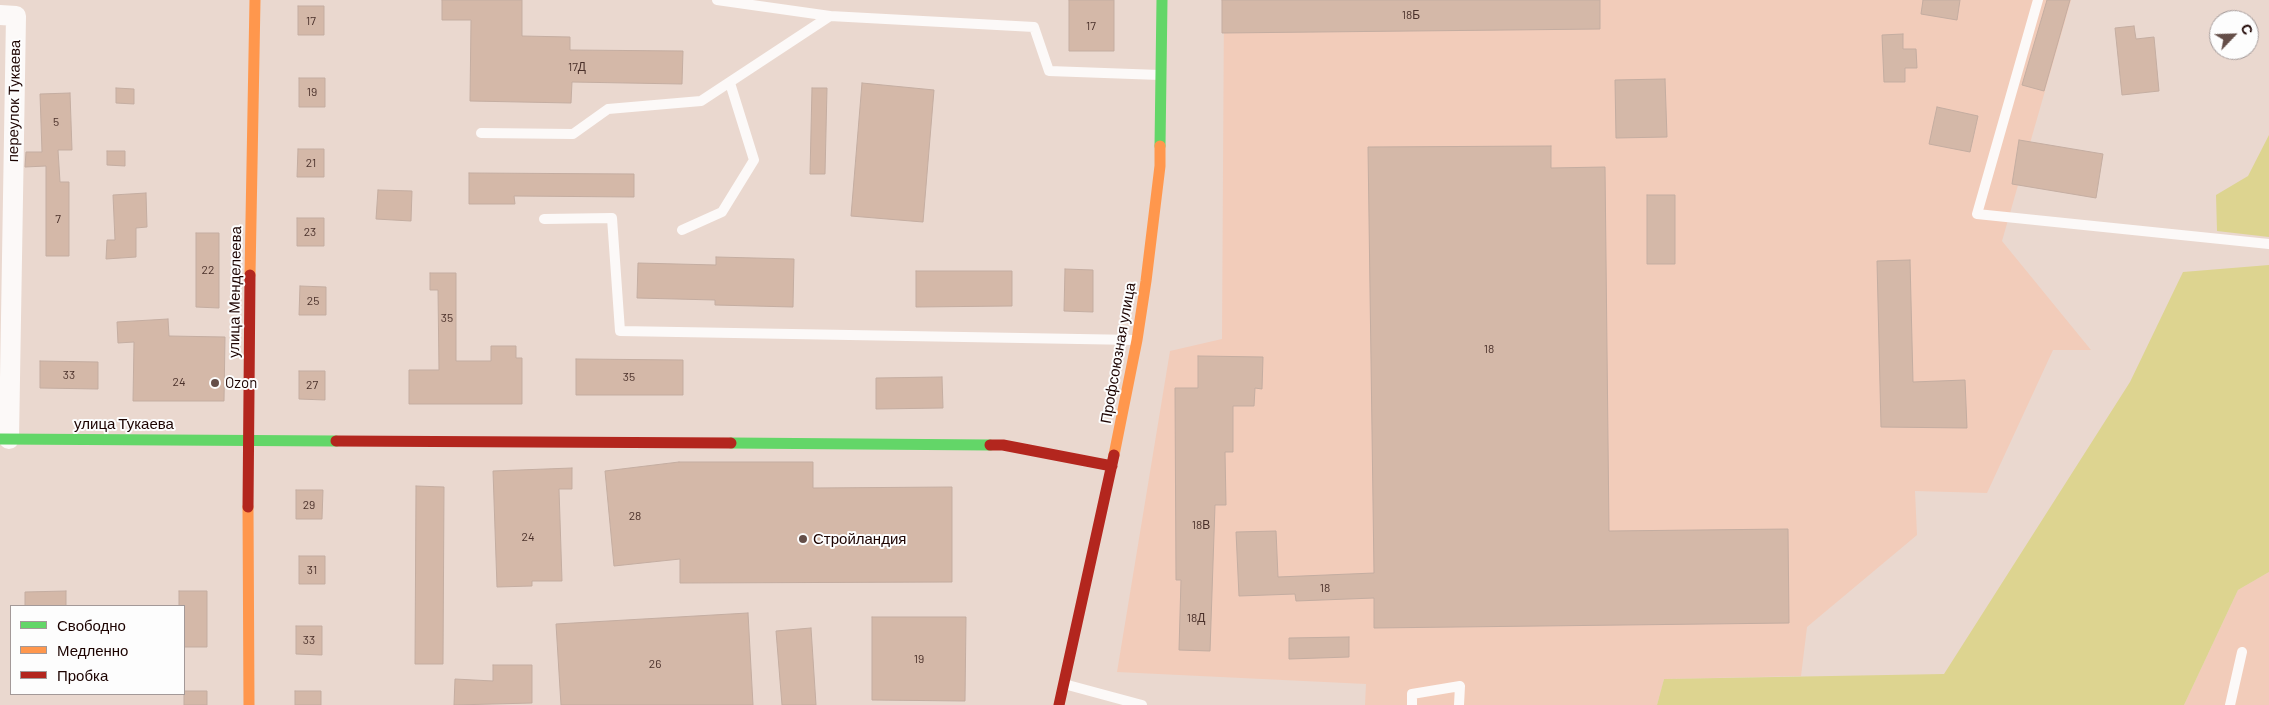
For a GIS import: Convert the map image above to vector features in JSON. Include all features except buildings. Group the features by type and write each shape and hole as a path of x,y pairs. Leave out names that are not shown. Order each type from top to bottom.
{"street":[{"name":"улица Менделеева","path":"249,705 247,439 255,0"},
{"name":"Профсоюзная улица","path":"1059,705 1112,466 1137,340 1160,166 1162,0"},
{"name":"переулок Тукаева","path":"0,15 16,16 6,233 4,439"},
{"name":"улица Тукаева","path":"4,439 1003,445 1112,466"}],"lane":[{"path":"717,0 830,16 1034,26 1049,72 1161,75"},
{"path":"2038,0 1977,214 2269,244"},
{"path":"481,133 573,134 608,109 702,101 830,16"},
{"path":"682,230 722,212 754,160 730,82"},
{"path":"544,220 612,218 620,331 1137,340"},
{"path":"2230,705 2242,652"},
{"path":"1063,684 1142,705"},
{"path":"1412,705 1412,694 1460,686 1459,705"}],"shaded area":[{"path":"1224,0 2071,0 2002,241 2091,350 2053,350 1987,493 1915,491 1917,535 1807,627 1801,676 1664,679 1657,705 1365,705 1366,684 1117,672 1170,351 1222,339"},
{"path":"2269,135 2269,237 2217,231 2216,195 2248,176"},
{"path":"2269,265 2269,572 2238,590 2184,705 1657,705 1664,679 1944,674 2130,382 2183,272"},
{"path":"2269,572 2269,705 2184,705 2238,590"}],"traffic: fast":[{"path":"1160,146 1162,0"},
{"path":"0,439 336,441"},
{"path":"731,443 990,445"}],"traffic: slow":[{"path":"250,275 255,0"},
{"path":"1114,455 1137,340 1146,281 1160,166 1160,146"},
{"path":"248,507 249,705"}],"traffic: jam":[{"path":"248,507 250,275"},
{"path":"336,441 731,443"},
{"path":"990,445 1003,445 1112,466"},
{"path":"1059,705 1114,455"}],"place":[{"name":"Ozon","path":"215,383"},
{"name":"Стройландия","path":"803,539"}]}
